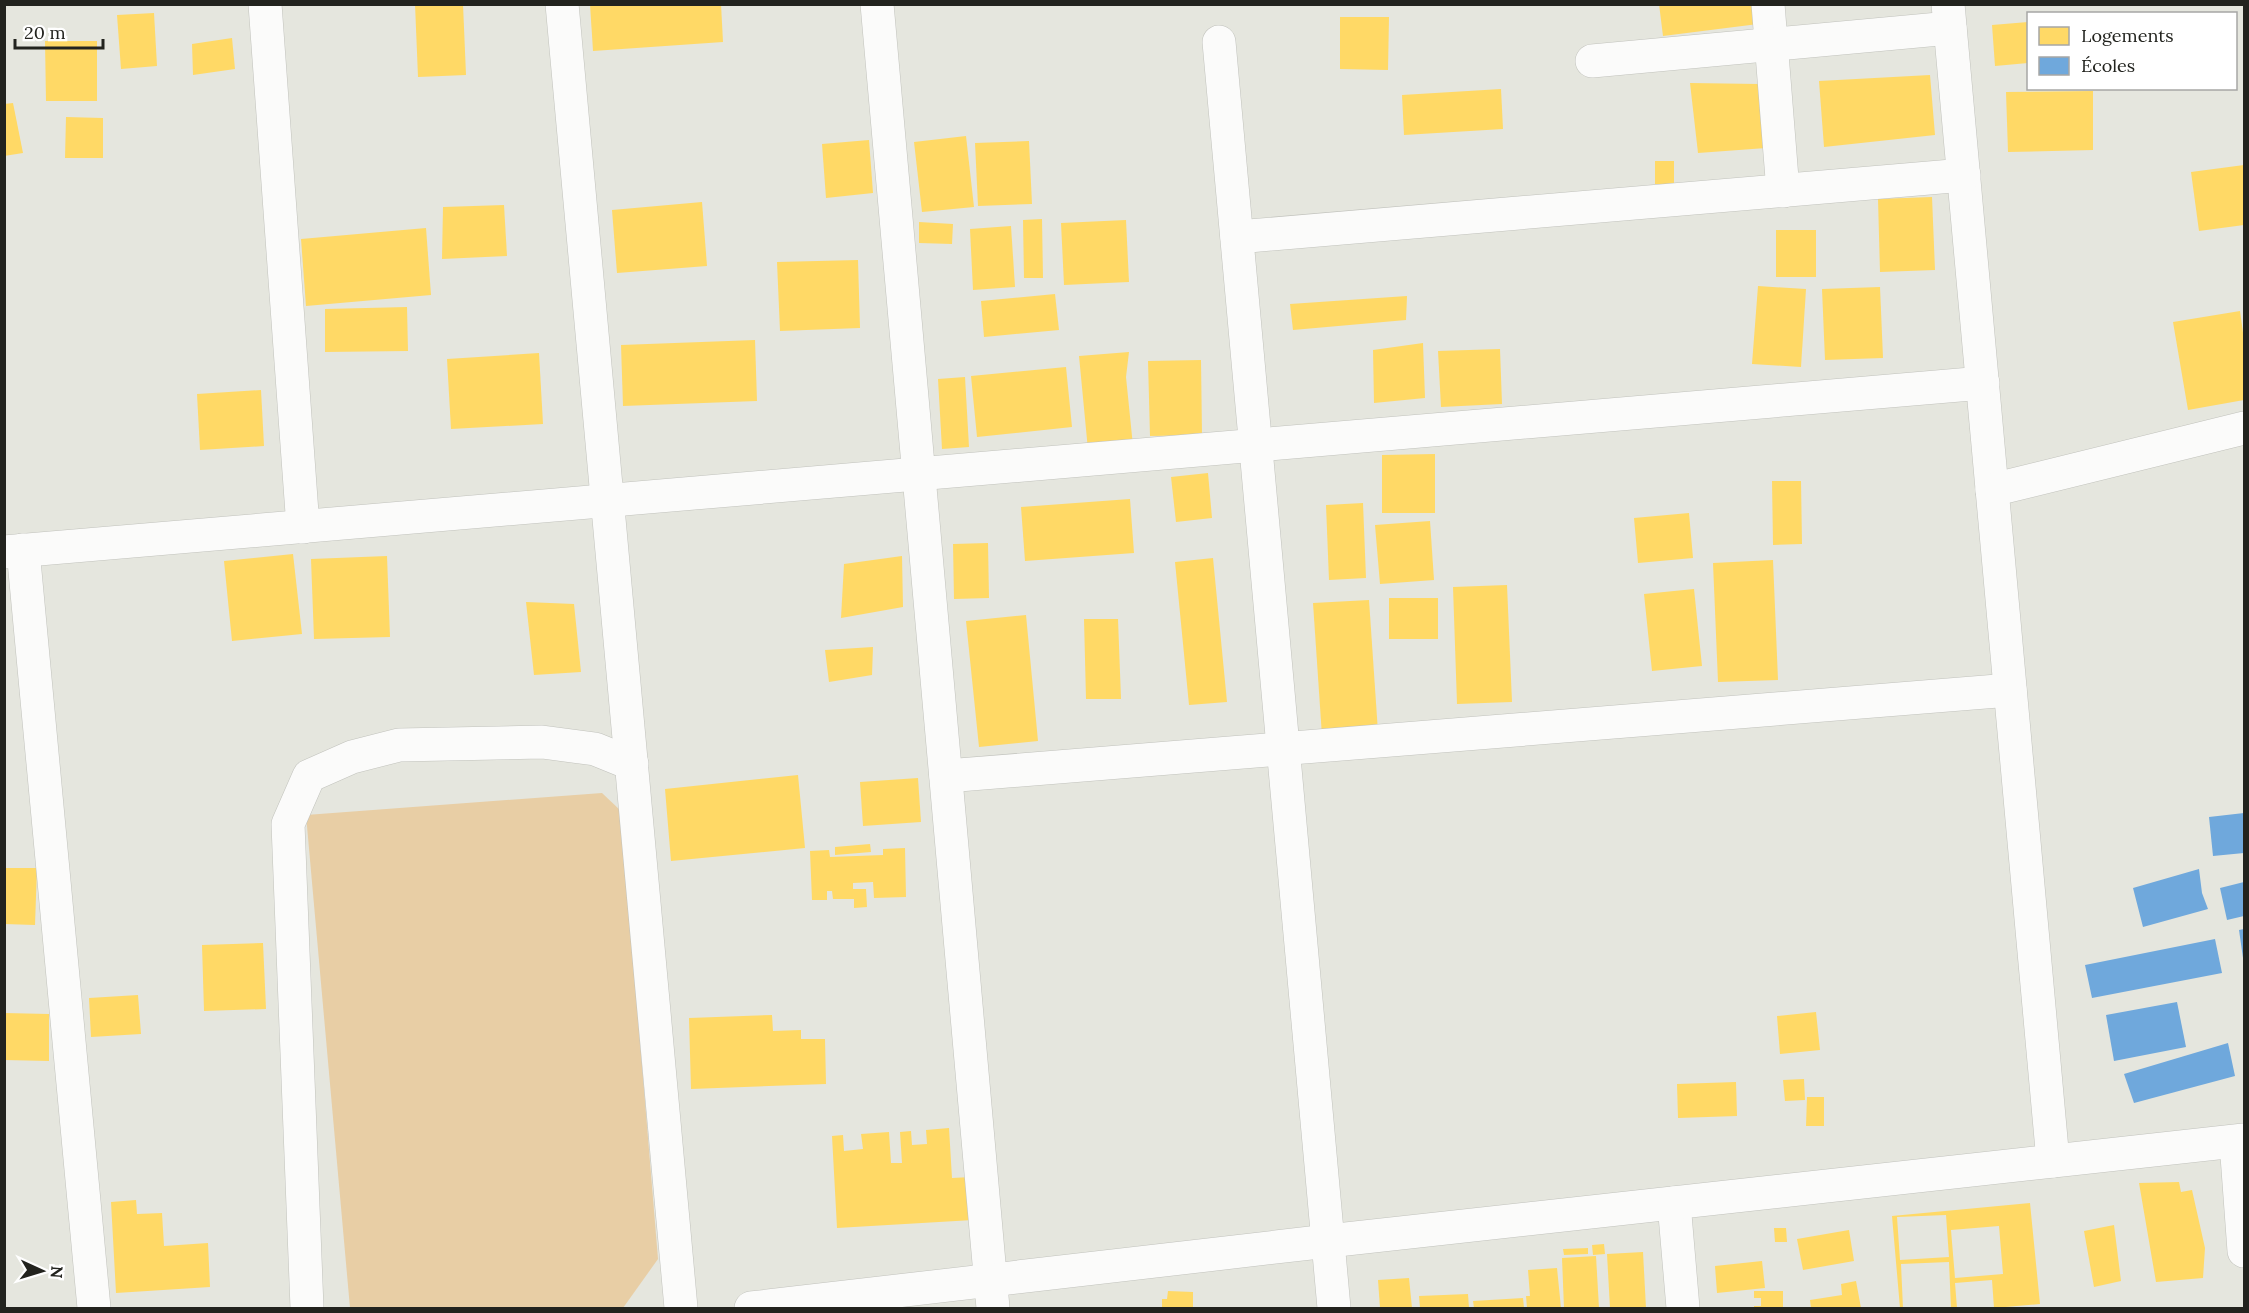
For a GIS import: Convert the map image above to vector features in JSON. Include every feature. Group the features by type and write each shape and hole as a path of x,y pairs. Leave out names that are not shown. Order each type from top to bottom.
{"street":[{"path":"265,4 303,527"},
{"path":"562,4 681,1308"},
{"path":"877,4 992,1294"},
{"path":"1768,4 1783,191"},
{"path":"1593,61 1772,45 1949,16 2053,1161"},
{"path":"1220,42 1334,1308"},
{"path":"1237,237 1964,175"},
{"path":"94,1308 14,551 1983,383"},
{"path":"1992,490 2244,428"},
{"path":"946,776 2010,690"},
{"path":"307,1308 288,824 309,776 352,757 399,745 542,742 595,749 632,764"},
{"path":"752,1308 992,1294 1328,1240 2240,1141 2244,1251"},
{"path":"1674,1203 1683,1308"}],"shaded area":[{"path":"602,793 621,811 658,1259 623,1308 350,1308 306,815"}],"building: Logements":[{"path":"415,4 463,4 466,75 418,77"},
{"path":"590,4 721,4 723,42 593,51"},
{"path":"1659,4 1764,4 1766,23 1663,36"},
{"path":"154,13 157,66 121,69 117,15"},
{"path":"1340,17 1389,17 1388,70 1340,69"},
{"path":"2027,22 2027,63 1995,66 1992,25"},
{"path":"232,38 235,69 193,75 192,44"},
{"path":"45,41 97,41 97,101 46,101"},
{"path":"1930,75 1935,135 1824,147 1819,81"},
{"path":"1690,83 1759,84 1766,148 1698,153"},
{"path":"1501,89 1503,129 1404,135 1402,95"},
{"path":"2093,91 2093,150 2008,152 2006,92"},
{"path":"13,103 23,153 4,156 4,104"},
{"path":"66,117 103,118 103,158 65,158"},
{"path":"966,136 974,207 922,212 914,142"},
{"path":"869,140 873,193 826,198 822,144"},
{"path":"1029,141 1032,204 978,206 975,143"},
{"path":"1655,161 1674,161 1674,184 1655,184"},
{"path":"2244,165 2244,225 2199,231 2191,172"},
{"path":"1932,197 1935,270 1880,272 1878,199"},
{"path":"702,202 707,266 617,273 612,210"},
{"path":"504,205 507,256 442,259 443,207"},
{"path":"1042,219 1043,278 1024,278 1023,220"},
{"path":"1126,220 1129,282 1064,285 1061,223"},
{"path":"919,222 953,224 952,244 919,243"},
{"path":"1011,226 1015,287 973,290 970,229"},
{"path":"426,228 431,295 306,306 301,239"},
{"path":"1776,230 1816,230 1816,277 1776,277"},
{"path":"858,260 860,328 780,331 777,262"},
{"path":"1758,286 1806,289 1801,367 1752,364"},
{"path":"1880,287 1883,358 1825,360 1822,289"},
{"path":"1055,294 1059,330 984,337 981,301"},
{"path":"1407,296 1406,320 1293,330 1290,304"},
{"path":"407,307 408,351 325,352 325,309"},
{"path":"2240,311 2244,340 2244,400 2188,410 2173,322"},
{"path":"755,340 757,401 623,406 621,345"},
{"path":"1423,343 1425,398 1374,403 1373,350"},
{"path":"1500,349 1502,404 1441,407 1438,351"},
{"path":"1129,352 1126,377 1133,446 1088,450 1079,356"},
{"path":"539,353 543,424 451,429 447,359"},
{"path":"1201,360 1202,435 1150,436 1148,361"},
{"path":"1066,367 1072,427 977,437 971,376"},
{"path":"965,377 969,447 942,449 938,379"},
{"path":"261,390 264,446 200,450 197,394"},
{"path":"1435,454 1435,513 1382,513 1382,455"},
{"path":"1208,473 1212,518 1176,522 1171,477"},
{"path":"1772,481 1801,481 1802,544 1773,545"},
{"path":"1130,499 1134,553 1025,561 1021,507"},
{"path":"1363,503 1366,578 1329,580 1326,505"},
{"path":"1689,513 1693,558 1638,563 1634,518"},
{"path":"1430,521 1434,580 1380,584 1375,525"},
{"path":"988,543 989,598 954,599 953,544"},
{"path":"293,554 302,634 232,641 224,561"},
{"path":"387,556 390,637 314,639 311,559"},
{"path":"902,556 903,607 841,618 844,564"},
{"path":"1213,558 1227,702 1189,705 1175,562"},
{"path":"1773,560 1778,680 1718,682 1713,563"},
{"path":"1507,585 1512,702 1457,704 1453,587"},
{"path":"1694,589 1702,666 1652,671 1644,594"},
{"path":"1389,598 1438,598 1438,639 1389,639"},
{"path":"1369,600 1378,732 1322,736 1313,603"},
{"path":"526,602 574,604 581,672 534,675"},
{"path":"1026,615 1038,741 979,747 966,621"},
{"path":"1084,619 1118,619 1121,699 1086,699"},
{"path":"873,647 872,675 829,682 825,650"},
{"path":"798,775 805,848 671,861 665,789"},
{"path":"918,778 921,822 863,826 860,782"},
{"path":"870,844 871,852 835,855 835,847"},
{"path":"905,848 906,897 874,898 873,882 853,883 853,889 866,889 867,907 854,908 854,899 833,899 832,891 827,891 827,900 812,900 810,851 829,850 830,857 883,855 883,849"},
{"path":"4,868 37,868 35,925 4,924"},
{"path":"263,943 266,1009 204,1011 202,945"},
{"path":"138,995 141,1034 91,1037 89,998"},
{"path":"1816,1012 1820,1050 1780,1054 1777,1016"},
{"path":"4,1013 49,1014 49,1061 4,1060"},
{"path":"772,1015 773,1031 801,1030 801,1039 825,1039 826,1084 691,1089 689,1018"},
{"path":"1804,1079 1805,1100 1785,1101 1783,1080"},
{"path":"1736,1082 1737,1116 1678,1118 1677,1084"},
{"path":"1807,1097 1824,1097 1824,1126 1806,1126"},
{"path":"949,1128 952,1178 971,1177 973,1220 837,1228 832,1136 843,1135 844,1151 863,1149 861,1134 889,1132 891,1163 902,1163 900,1132 911,1131 912,1145 927,1144 926,1130"},
{"path":"2179,1182 2181,1192 2192,1190 2205,1248 2203,1278 2156,1282 2139,1183"},
{"path":"136,1200 137,1214 162,1213 164,1246 208,1243 210,1287 116,1293 111,1202"},
{"path":"2030,1203 2040,1304 1994,1308 1992,1280 1955,1283 1957,1308 1951,1308 1949,1262 1901,1264 1903,1308 1900,1308 1892,1216","holes":["1946,1215 1949,1257 1900,1260 1897,1217","1999,1226 2003,1274 1955,1278 1951,1230"]},
{"path":"2114,1225 2121,1281 2094,1287 2084,1231"},
{"path":"1774,1228 1786,1228 1787,1242 1775,1242"},
{"path":"1849,1230 1854,1261 1803,1270 1797,1239"},
{"path":"1604,1244 1605,1254 1593,1255 1592,1245"},
{"path":"1588,1248 1588,1254 1564,1255 1563,1249"},
{"path":"1643,1252 1646,1308 1610,1308 1607,1254"},
{"path":"1596,1256 1599,1308 1564,1308 1562,1258"},
{"path":"1762,1261 1765,1288 1717,1293 1715,1266"},
{"path":"1557,1268 1561,1308 1527,1308 1526,1296 1530,1296 1528,1270"},
{"path":"1409,1278 1412,1308 1380,1308 1378,1280"},
{"path":"1856,1281 1861,1308 1811,1308 1810,1300 1842,1295 1841,1284"},
{"path":"1168,1291 1193,1292 1193,1308 1162,1308 1162,1299 1167,1299"},
{"path":"1754,1291 1783,1291 1783,1308 1754,1308 1754,1306 1761,1306 1761,1298 1754,1298"},
{"path":"1468,1294 1469,1308 1420,1308 1419,1296"},
{"path":"1523,1298 1524,1308 1474,1308 1473,1301"}],"building: Écoles":[{"path":"2244,813 2244,853 2213,856 2209,817"},
{"path":"2199,869 2202,893 2208,909 2143,927 2133,888"},
{"path":"2244,882 2244,916 2227,920 2220,888"},
{"path":"2244,929 2244,958 2243,958 2239,930"},
{"path":"2215,939 2222,973 2092,998 2085,965"},
{"path":"2177,1002 2186,1047 2114,1061 2106,1015"},
{"path":"2228,1043 2235,1076 2134,1103 2124,1074"}]}
